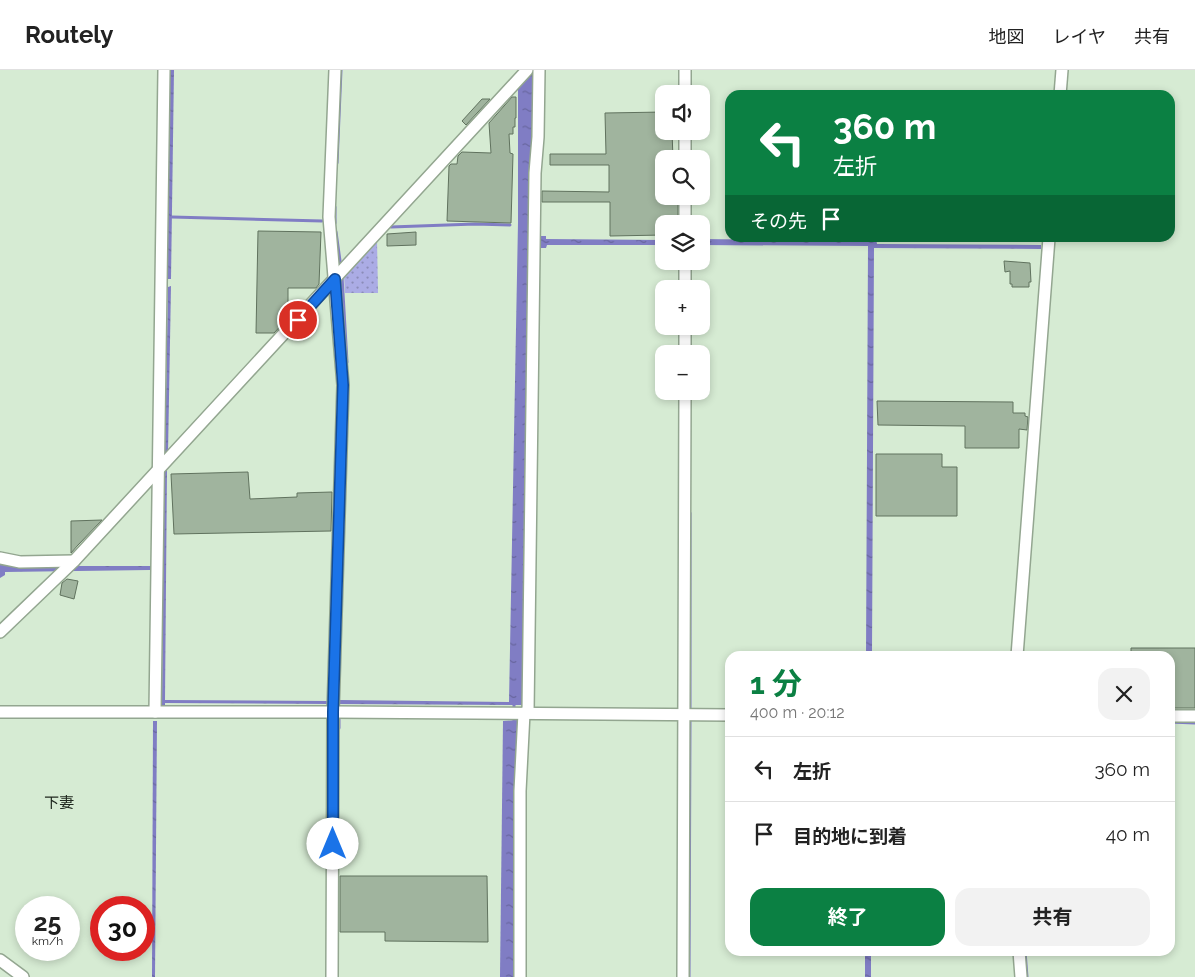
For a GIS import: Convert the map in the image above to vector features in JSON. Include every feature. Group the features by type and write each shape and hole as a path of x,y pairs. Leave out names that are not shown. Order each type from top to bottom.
{"street":[{"path":"155,712 164,70"},
{"path":"332,977 333,712 343,385 329,217 336,70"},
{"path":"0,632 74,561 526,70"},
{"path":"520,977 520,791 524,713 535,173 538,137 539,70"},
{"path":"685,70 685,85"},
{"path":"1060,90 1062,70"},
{"path":"1017,651 1049,242"},
{"path":"683,977 684,400"},
{"path":"0,558 20,562 74,561"},
{"path":"0,712 725,715"},
{"path":"1175,716 1195,716"},
{"path":"1019,956 1021,977"},
{"path":"0,960 23,977"}],"shaded area":[{"path":"377,240 378,293 345,293 344,275"}],"water":[{"path":"170,70 174,70 171,279 167,279"},
{"path":"518,70 532,70 535,77 540,241 540,236 546,236 546,239 655,240 655,245 547,245 546,248 539,248 529,242 523,705 337,704 339,700 509,702 518,222"},
{"path":"710,239 725,239 725,242 1041,245 1041,249 874,248 872,651 866,651 868,246 710,245"},
{"path":"171,286 168,453 165,452 168,287"},
{"path":"164,470 167,470 165,700 328,701 328,704 165,703 165,705 162,705 163,570 161,567 164,567"},
{"path":"0,563 16,566 151,566 150,570 5,572 5,575 0,578"},
{"path":"517,720 516,977 500,977 503,721"},
{"path":"153,721 157,721 155,977 152,977 152,961 155,961 155,896 152,896"},
{"path":"865,956 871,956 871,977 865,977"}],"building":[{"path":"512,97 516,97 516,118 513,134 509,134 510,153 513,154 511,223 447,221 449,166 457,164 458,156 462,152 491,153 489,123"},
{"path":"482,99 490,99 466,125 462,121"},
{"path":"655,112 655,140 672,140 673,150 655,150 655,205 678,205 678,215 655,215 655,235 610,236 610,202 542,202 542,191 609,192 609,165 550,165 550,154 606,154 605,113"},
{"path":"258,231 321,232 319,284 316,288 288,288 288,318 274,333 256,333"},
{"path":"416,232 416,245 387,246 387,234"},
{"path":"1004,261 1030,263 1031,282 1029,282 1029,287 1012,287 1012,284 1010,284 1010,271 1005,272"},
{"path":"877,401 1013,402 1013,413 1025,413 1025,416 1028,417 1027,430 1019,429 1019,448 965,448 965,426 878,425"},
{"path":"876,454 942,454 942,467 957,467 957,516 876,516"},
{"path":"248,472 250,499 297,497 297,493 332,492 331,531 174,534 171,474"},
{"path":"102,520 78,545 71,553 71,521"},
{"path":"67,579 78,581 74,599 60,595 62,583"},
{"path":"1131,648 1195,648 1195,708 1175,708 1175,651 1131,651"},
{"path":"340,876 487,876 488,942 385,941 385,932 340,932"}],"waterway":[{"path":"337,163 341,70"},
{"path":"335,207 335,223"},
{"path":"172,217 322,221"},
{"path":"391,227 475,224 510,225"},
{"path":"336,232 341,268"},
{"path":"342,276 347,362"},
{"path":"690,513 690,711"},
{"path":"514,700 514,724"},
{"path":"689,977 690,718"},
{"path":"339,719 339,728"},
{"path":"1175,722 1195,723"},
{"path":"1025,956 1027,977"}],"district":[{"name":"下妻","path":"59,803"}],"route":[{"path":"298,320 335,279 343,385 333,712 333,844"}]}
